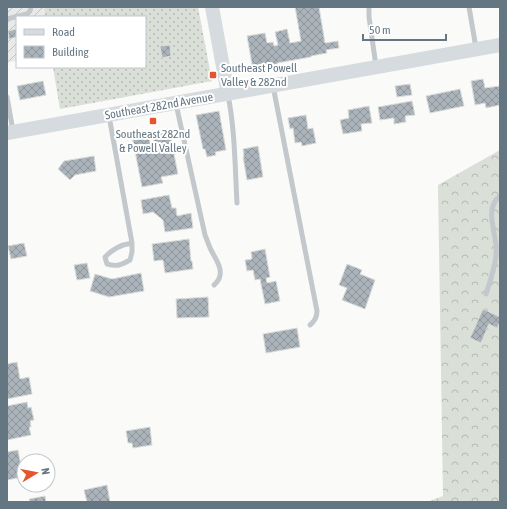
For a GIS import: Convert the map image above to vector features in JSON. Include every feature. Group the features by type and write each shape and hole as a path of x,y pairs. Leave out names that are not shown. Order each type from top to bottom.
{"main road":[{"path":"212,7 228,94"},
{"name":"Southeast 282nd Avenue","path":"10,133 500,45"}],"lane":[{"path":"19,16 27,14 31,7"},
{"path":"369,7 369,17 377,67"},
{"path":"470,7 476,49"},
{"path":"273,85 317,311 315,319 310,325"},
{"path":"228,94 234,134 237,203"},
{"path":"7,97 10,133"},
{"path":"176,103 205,235 220,267 220,278 214,285"},
{"path":"109,115 132,243 132,252 130,260 123,264 115,266 107,264 104,257 112,250 124,244 132,243"},
{"path":"486,294 497,253 491,215 494,203 500,196"}],"shaded area":[{"path":"7,7 44,7 45,16 16,16 16,61 7,62"}],"green space":[{"path":"44,7 198,7 212,81 60,109 53,68 146,68 146,16 45,16"},
{"path":"500,150 500,502 427,502 443,496 438,185"}],"building":[{"path":"295,7 319,7 325,43 338,41 339,48 326,50 327,53 311,57 277,63 278,66 253,70 247,36 265,33 267,43 273,42 274,46 278,45 275,32 287,29 290,43 301,41"},
{"path":"16,29 16,37 9,39 8,31"},
{"path":"170,45 171,56 162,58 160,46"},
{"path":"483,79 485,88 500,86 500,105 486,108 485,103 475,105 471,81"},
{"path":"43,81 46,95 20,100 17,86"},
{"path":"410,84 412,95 397,97 395,86"},
{"path":"460,89 464,106 430,113 426,96"},
{"path":"412,101 415,115 405,116 406,122 394,124 394,118 380,120 378,107"},
{"path":"369,106 372,123 361,124 362,131 343,134 340,120 349,118 348,110"},
{"path":"219,111 226,150 215,152 216,155 207,157 205,149 203,149 196,115"},
{"path":"306,115 308,129 313,128 316,143 302,146 301,142 295,143 293,128 290,129 288,118"},
{"path":"169,129 178,174 161,177 163,183 142,187 132,136 148,133 152,152 156,151 152,132"},
{"path":"258,146 263,177 247,180 243,149"},
{"path":"94,156 96,171 75,175 70,180 58,169 64,161"},
{"path":"169,195 172,208 176,208 177,216 191,213 193,228 165,232 163,220 153,212 143,214 141,200"},
{"path":"189,239 193,269 165,273 163,260 154,261 152,244"},
{"path":"24,243 27,256 11,259 8,246"},
{"path":"265,249 270,277 266,278 267,283 276,281 280,301 265,304 260,279 255,280 253,270 247,271 245,260 252,259 251,252"},
{"path":"87,263 90,278 77,280 74,265"},
{"path":"347,264 362,270 360,274 375,280 365,309 342,300 347,288 339,285"},
{"path":"141,273 144,291 109,297 90,291 95,274 112,279"},
{"path":"208,297 209,317 177,318 176,299"},
{"path":"483,309 500,317 500,322 497,328 489,324 481,343 470,338"},
{"path":"297,328 300,347 266,353 263,334"},
{"path":"17,362 20,379 29,377 32,394 7,399 7,364"},
{"path":"27,402 28,408 31,407 34,420 30,421 31,427 29,427 31,435 7,440 7,406"},
{"path":"150,427 152,445 133,448 132,443 128,443 126,431"},
{"path":"18,450 19,453 16,453 16,478 7,480 7,452"},
{"path":"107,485 110,502 87,502 84,490"},
{"path":"45,496 46,502 30,502 29,499"}],"place":[{"name":"Southeast Powell Valley & 282nd","path":"213,75"},
{"name":"Southeast 282nd & Powell Valley","path":"153,121"}]}
